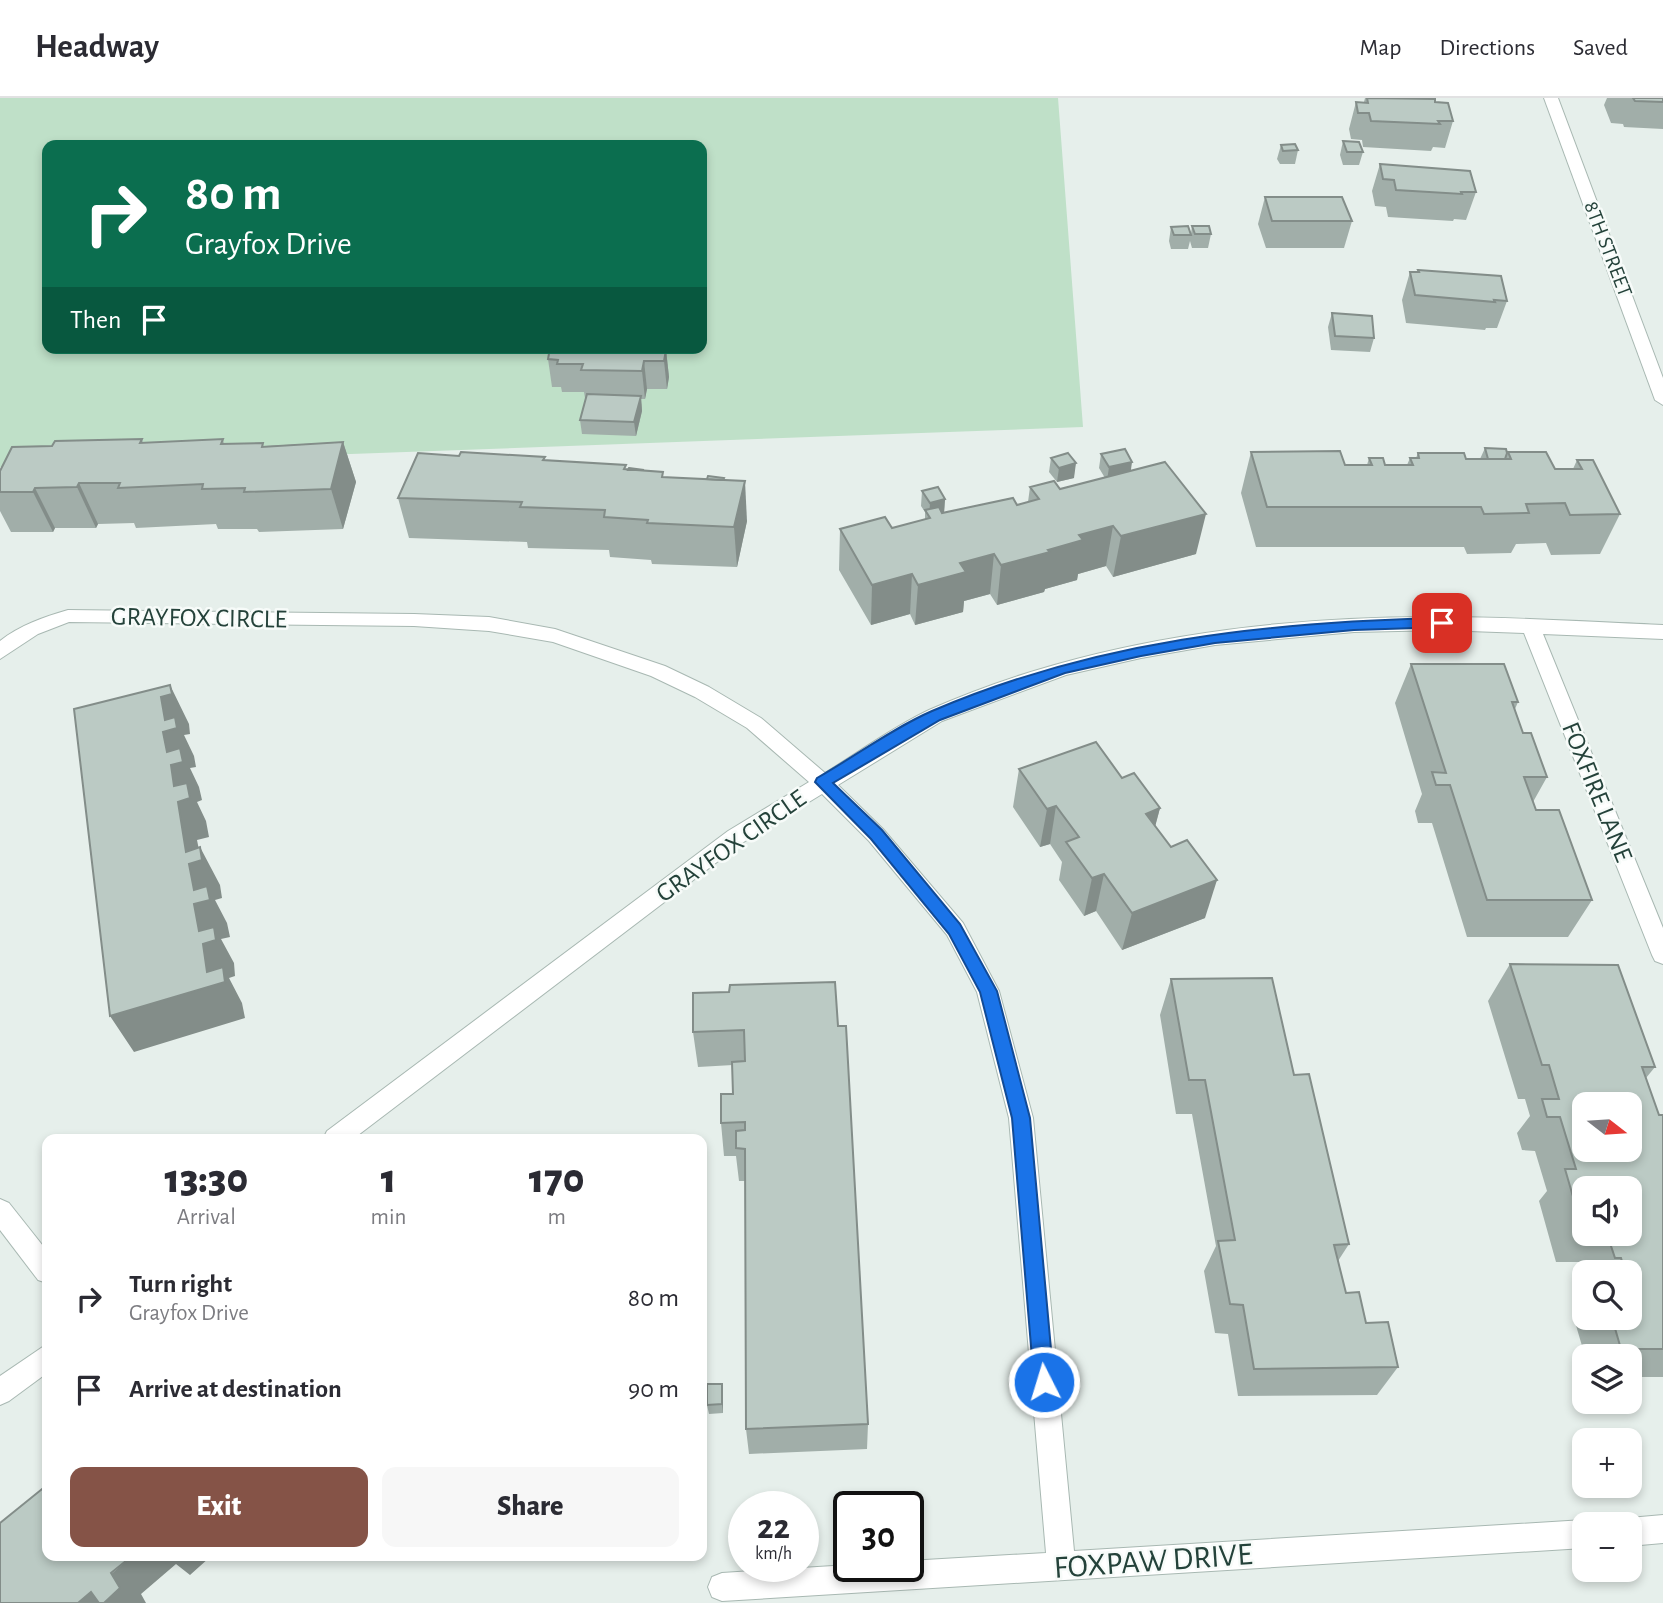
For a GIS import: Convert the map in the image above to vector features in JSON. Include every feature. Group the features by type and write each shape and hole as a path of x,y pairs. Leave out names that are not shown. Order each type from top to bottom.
{"street":[{"name":"8TH STREET","path":"1551,98 1663,400"},
{"name":"GRAYFOX CIRCLE","path":"0,652 8,643 41,624 68,616 414,620 489,624 555,636 658,671 702,692 754,723 822,782 735,837 342,1134"},
{"path":"1061,1567 1021,1118 988,991 955,929 876,835 822,782 935,716 1062,669 1141,651 1215,638 1354,625 1442,623 1532,629 1663,632"},
{"name":"FOXFIRE LANE","path":"1532,629 1663,955"},
{"path":"0,1211 42,1265"},
{"path":"0,1392 42,1361"},
{"path":"1642,1531 1663,1530"},
{"name":"FOXPAW DRIVE","path":"722,1587 1572,1535"}],"green space":[{"path":"0,98 1058,98 1083,427 0,467"}],"building":[{"path":"1367,98 1435,99 1435,102 1448,103 1453,121 1438,121 1440,124 1371,121 1369,113 1358,113 1356,102 1368,103"},
{"path":"1633,98 1663,98 1663,102 1635,101"},
{"path":"1343,141 1359,142 1363,152 1347,152"},
{"path":"1295,144 1298,150 1283,151 1281,145"},
{"path":"1380,164 1470,171 1476,192 1461,192 1462,194 1396,190 1394,180 1383,179"},
{"path":"1265,197 1342,197 1352,221 1272,221"},
{"path":"1188,226 1191,235 1174,235 1171,227"},
{"path":"1192,226 1209,226 1211,234 1195,234"},
{"path":"1418,270 1501,276 1507,301 1415,295 1410,272 1419,272"},
{"path":"1332,313 1372,316 1374,338 1335,336"},
{"path":"549,354 665,354 664,361 644,361 642,371 581,370 583,364 557,364 558,360 548,359"},
{"path":"587,394 641,396 634,422 580,420"},
{"path":"142,439 140,443 223,439 221,444 263,443 262,447 343,442 331,489 244,492 245,488 202,489 203,484 118,488 120,483 79,483 77,487 35,488 33,492 0,492 0,471 12,447 52,446 55,441"},
{"path":"1485,448 1506,449 1505,459 1488,459"},
{"path":"1125,449 1132,462 1109,467 1101,454"},
{"path":"1340,451 1345,465 1372,465 1369,458 1383,458 1385,465 1413,465 1410,458 1419,458 1418,453 1464,453 1466,459 1511,459 1508,452 1546,452 1555,469 1582,469 1577,460 1593,460 1620,514 1570,515 1565,503 1526,504 1529,513 1484,514 1481,507 1267,507 1251,452"},
{"path":"461,452 626,465 624,469 663,472 662,477 745,481 734,527 647,523 648,520 604,517 605,510 520,507 522,502 398,498 418,453 459,456"},
{"path":"1068,453 1076,463 1059,468 1051,458"},
{"path":"1165,462 1206,514 1121,536 1113,526 1079,535 1083,540 1048,550 1050,552 1001,565 994,554 960,563 966,572 918,585 912,574 872,585 840,529 885,517 892,528 930,518 925,510 939,507 942,513 1013,498 1017,505 1039,499 1030,487 1054,481 1060,489"},
{"path":"708,476 724,478 707,479"},
{"path":"938,487 945,499 930,503 922,491"},
{"path":"1411,664 1504,664 1518,702 1512,702 1523,733 1531,733 1547,777 1524,777 1536,810 1559,810 1592,900 1487,900 1450,785 1436,785 1432,772 1446,773"},
{"path":"170,685 172,694 161,697 165,720 175,717 177,728 163,732 167,752 180,748 183,762 171,765 174,786 187,783 190,798 178,802 186,852 200,847 202,860 189,864 194,890 207,886 210,900 194,904 199,931 214,927 216,940 203,944 207,972 223,967 225,982 110,1016 74,709"},
{"path":"1096,742 1122,778 1134,773 1160,808 1146,814 1171,847 1187,840 1217,880 1132,913 1104,874 1092,878 1066,842 1079,837 1056,806 1047,809 1019,769"},
{"path":"1510,964 1618,965 1655,1067 1642,1067 1659,1115 1663,1115 1663,1349 1642,1349 1642,1344 1620,1344 1615,1330 1642,1330 1642,1260 1615,1258 1611,1246 1642,1246 1642,1176 1572,1176 1572,1193 1565,1169 1576,1169 1574,1162 1642,1162 1642,1092 1572,1092 1572,1156 1560,1117 1547,1117 1542,1099 1559,1099 1549,1065 1542,1065"},
{"path":"1272,978 1294,1075 1309,1074 1349,1244 1334,1245 1346,1293 1359,1292 1366,1323 1388,1322 1398,1367 1254,1369 1243,1305 1230,1304 1218,1241 1235,1240 1205,1080 1189,1080 1171,979"},
{"path":"835,982 838,1026 846,1026 868,1424 746,1429 745,1149 736,1148 736,1131 745,1130 745,1122 721,1123 721,1094 733,1094 732,1062 745,1061 744,1030 693,1032 693,993 729,992 730,985"},
{"path":"707,1384 722,1384 722,1404 707,1405"},
{"path":"42,1489 42,1561 126,1561 111,1573 120,1588 104,1603 99,1603 91,1592 78,1603 0,1603 0,1523"}],"route":[{"path":"1044,1382 1021,1118 988,991 955,929 876,835 822,782 935,716 1062,669 1215,638 1354,625 1442,623"}]}
